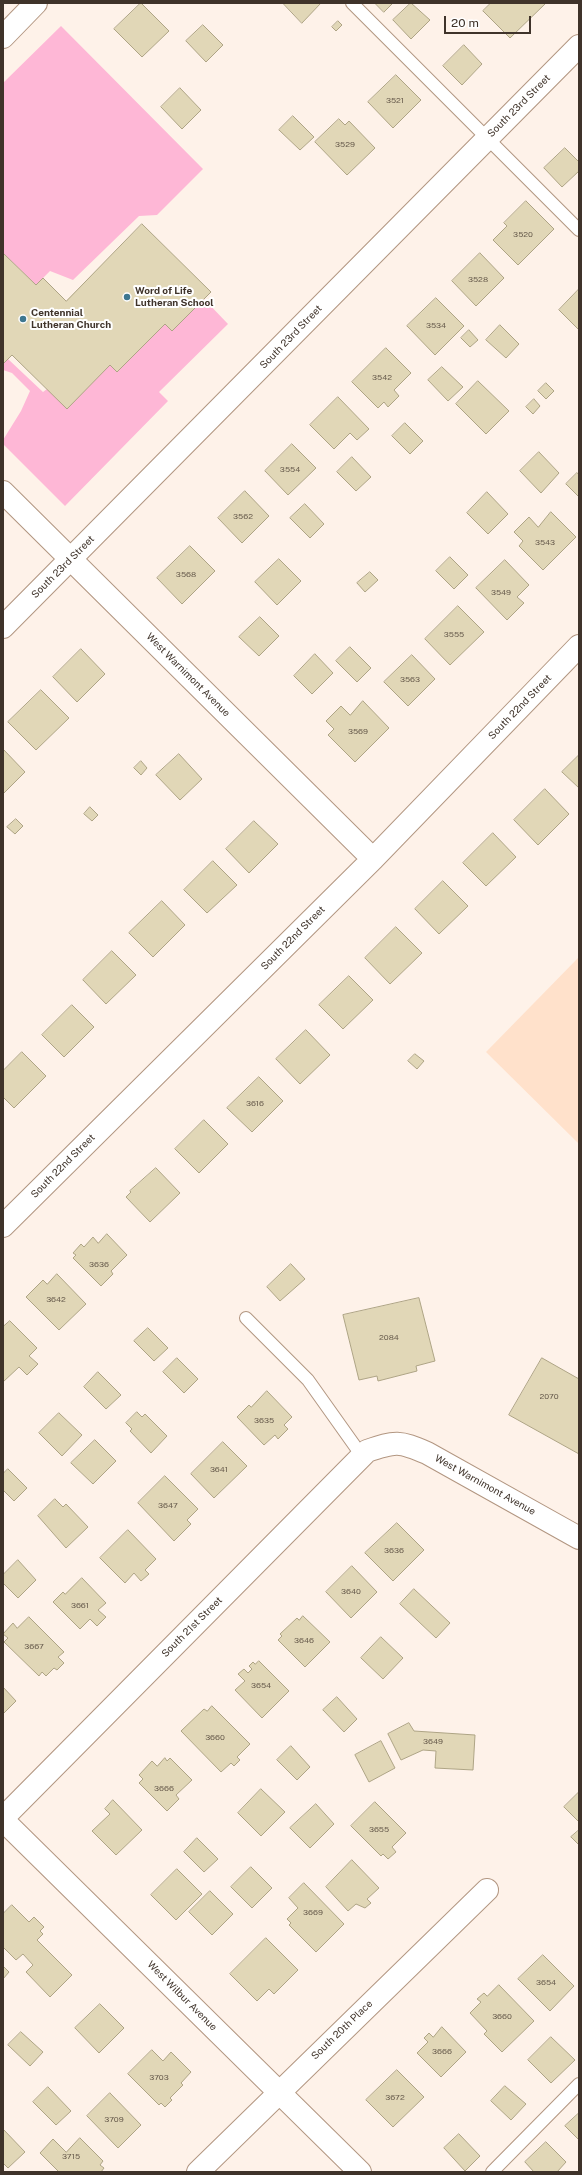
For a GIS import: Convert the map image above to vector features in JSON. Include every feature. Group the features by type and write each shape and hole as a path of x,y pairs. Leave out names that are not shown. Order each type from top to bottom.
{"street":[{"path":"3,37 36,3"},
{"name":"South 23rd Street","path":"3,627 579,46"},
{"name":"West Warnimont Avenue","path":"3,492 373,859"},
{"name":"South 22nd Street","path":"3,1226 373,859 579,646"},
{"name":"West Warnimont Avenue","path":"388,1444 404,1443 427,1453 579,1538"},
{"name":"South 21st Street","path":"3,1819 367,1451 388,1444"},
{"name":"West Wilbur Avenue","path":"3,1819 360,2172"},
{"name":"South 20th Place","path":"198,2172 279,2091 487,1890"}],"lane":[{"path":"352,3 579,230"},
{"path":"246,1318 308,1380 362,1456"},
{"path":"492,2172 579,2084"}],"shaded area":[{"path":"61,26 203,169 157,215 139,216 73,280 50,271 36,285 3,253 3,83"},
{"path":"204,299 228,324 159,392 168,401 65,506 3,444 3,440 21,411 30,391 12,373 3,370 3,364 8,359 43,392 47,389 110,365 165,324 172,331"},
{"path":"579,957 579,1144 486,1052"}],"building":[{"path":"141,3 169,31 142,57 114,29"},
{"path":"283,3 321,3 302,23"},
{"path":"375,3 393,3 384,12"},
{"path":"411,3 430,20 411,39 393,20"},
{"path":"491,3 546,3 510,38 483,11"},
{"path":"338,21 342,25 336,31 332,27"},
{"path":"203,25 223,45 206,62 186,41"},
{"path":"464,45 482,64 462,85 443,66"},
{"path":"396,75 421,100 393,128 368,102"},
{"path":"180,88 201,110 182,129 161,107"},
{"path":"293,116 314,137 300,150 279,130"},
{"path":"339,119 345,125 349,121 375,148 347,175 315,142"},
{"path":"565,148 579,162 579,171 562,187 544,168"},
{"path":"526,201 554,229 518,265 493,240 507,226 504,223"},
{"path":"142,224 211,292 172,331 165,324 117,372 110,365 67,409 12,355 3,364 3,253 36,285 43,278 66,301"},
{"path":"480,253 504,278 476,306 452,281"},
{"path":"579,289 579,330 559,310"},
{"path":"436,298 464,326 435,355 407,326"},
{"path":"500,325 519,344 506,358 486,340"},
{"path":"469,330 478,340 470,347 461,338"},
{"path":"386,348 411,373 394,390 399,396 388,407 384,402 378,408 352,382"},
{"path":"442,367 463,387 448,401 428,380"},
{"path":"478,381 509,411 486,434 456,404"},
{"path":"546,383 554,391 546,399 538,391"},
{"path":"338,397 369,429 357,440 350,433 334,449 310,425"},
{"path":"534,399 540,406 533,414 526,407"},
{"path":"405,423 423,441 410,454 392,436"},
{"path":"292,444 316,468 288,495 265,471"},
{"path":"539,452 559,473 541,493 520,471"},
{"path":"352,457 371,477 356,491 337,472"},
{"path":"577,473 579,474 579,497 566,484"},
{"path":"245,491 269,516 242,543 218,518"},
{"path":"487,492 508,514 488,534 467,513"},
{"path":"305,504 324,524 310,538 290,518"},
{"path":"551,512 576,537 543,570 519,546 523,541 514,532 529,517 538,527"},
{"path":"190,546 215,571 182,604 157,578"},
{"path":"450,557 468,575 454,589 436,571"},
{"path":"279,559 301,581 277,605 255,582"},
{"path":"505,560 529,585 517,597 524,603 507,620 476,588"},
{"path":"370,572 378,580 365,592 357,583"},
{"path":"458,606 484,632 450,665 425,639"},
{"path":"260,617 279,636 259,656 239,637"},
{"path":"350,647 371,668 357,682 336,661"},
{"path":"81,649 105,674 77,702 53,677"},
{"path":"315,654 333,673 312,694 294,676"},
{"path":"412,655 435,679 408,706 384,682"},
{"path":"41,690 69,718 36,750 8,722"},
{"path":"363,701 389,728 355,762 328,735 334,729 326,721 341,706 350,715"},
{"path":"3,749 25,772 3,794"},
{"path":"179,754 202,779 180,800 156,775"},
{"path":"579,755 579,788 562,772"},
{"path":"141,761 147,768 141,775 134,768"},
{"path":"545,789 569,814 538,845 514,820"},
{"path":"90,807 98,815 92,821 84,814"},
{"path":"16,819 23,826 15,834 7,827"},
{"path":"254,821 278,844 249,873 226,849"},
{"path":"493,833 516,857 486,886 463,863"},
{"path":"213,861 237,885 207,913 184,890"},
{"path":"443,881 468,906 439,934 415,909"},
{"path":"162,901 185,925 153,957 129,933"},
{"path":"396,927 422,953 390,984 365,958"},
{"path":"112,951 136,975 106,1004 83,980"},
{"path":"349,976 373,1000 343,1029 319,1005"},
{"path":"72,1005 94,1027 64,1057 42,1035"},
{"path":"306,1030 330,1055 300,1084 276,1059"},
{"path":"22,1052 46,1076 14,1108 3,1097 3,1071"},
{"path":"415,1054 424,1061 417,1069 408,1061"},
{"path":"259,1077 283,1101 252,1132 227,1108"},
{"path":"204,1120 228,1144 199,1173 175,1149"},
{"path":"156,1168 180,1193 150,1222 126,1197 131,1192 130,1191"},
{"path":"107,1234 127,1255 111,1271 113,1274 101,1286 73,1258 76,1255 73,1253 81,1244 84,1247 93,1237 98,1243"},
{"path":"291,1264 305,1279 280,1301 267,1287"},
{"path":"57,1274 86,1304 59,1330 26,1297 43,1280 47,1284"},
{"path":"419,1298 435,1361 416,1366 417,1371 378,1381 377,1376 359,1380 343,1315"},
{"path":"10,1321 37,1348 29,1356 38,1364 27,1375 19,1367 3,1382 3,1327"},
{"path":"148,1328 168,1348 154,1361 134,1341"},
{"path":"177,1358 198,1379 184,1393 163,1372"},
{"path":"542,1358 579,1379 579,1454 509,1415"},
{"path":"98,1372 121,1395 106,1409 84,1387"},
{"path":"267,1391 292,1417 284,1425 288,1429 278,1439 275,1435 264,1445 237,1417 249,1405 251,1407"},
{"path":"137,1412 142,1417 145,1414 167,1436 151,1453 130,1431 132,1429 126,1423"},
{"path":"59,1413 82,1435 62,1456 39,1433"},
{"path":"95,1440 116,1461 93,1484 71,1463"},
{"path":"223,1442 247,1466 214,1498 191,1474"},
{"path":"8,1469 27,1488 14,1501 3,1490 3,1474"},
{"path":"165,1476 198,1509 187,1520 191,1524 174,1541 138,1503"},
{"path":"55,1499 63,1507 66,1504 88,1527 66,1548 38,1516"},
{"path":"397,1523 424,1550 393,1581 365,1553"},
{"path":"128,1530 156,1559 145,1570 149,1574 141,1581 134,1573 125,1583 100,1558"},
{"path":"18,1560 36,1580 18,1598 3,1583 3,1575"},
{"path":"352,1566 377,1592 351,1618 326,1592"},
{"path":"82,1578 106,1603 98,1610 106,1617 97,1626 90,1619 80,1629 53,1602 63,1592 65,1594"},
{"path":"414,1589 450,1623 436,1638 400,1604"},
{"path":"303,1616 330,1642 305,1667 278,1640 282,1636 280,1634 297,1618 299,1620"},
{"path":"29,1617 64,1652 58,1657 64,1663 57,1670 54,1668 46,1676 42,1672 39,1676 4,1642 8,1638 3,1634 13,1623 17,1628"},
{"path":"381,1637 403,1658 383,1679 361,1658"},
{"path":"259,1661 289,1691 262,1718 235,1690 245,1681 238,1674 244,1669 248,1673 252,1669 249,1666 253,1662 255,1664"},
{"path":"3,1687 16,1701 3,1714"},
{"path":"337,1697 357,1719 344,1732 323,1710"},
{"path":"212,1706 250,1744 237,1757 240,1760 234,1766 231,1763 221,1772 181,1731 204,1709 207,1711"},
{"path":"409,1723 414,1731 475,1735 473,1770 435,1768 436,1751 423,1750 401,1760 388,1734"},
{"path":"381,1741 395,1768 369,1782 355,1755"},
{"path":"291,1746 310,1767 297,1780 277,1760"},
{"path":"165,1758 167,1761 170,1758 192,1780 176,1795 179,1799 167,1811 139,1783 143,1779 139,1775 152,1761 157,1766"},
{"path":"261,1789 285,1812 261,1836 238,1813"},
{"path":"579,1792 579,1822 564,1807"},
{"path":"113,1800 142,1830 116,1855 92,1831 110,1814 105,1809"},
{"path":"375,1802 406,1833 392,1847 396,1852 388,1859 383,1854 381,1856 351,1826"},
{"path":"316,1804 334,1824 310,1848 290,1828"},
{"path":"579,1830 579,1845 571,1837"},
{"path":"197,1838 218,1859 204,1872 184,1852"},
{"path":"352,1860 379,1888 367,1899 371,1903 365,1908 356,1904 348,1911 326,1887"},
{"path":"251,1867 272,1888 252,1908 231,1887"},
{"path":"177,1869 202,1894 176,1920 151,1895"},
{"path":"304,1883 344,1924 316,1952 289,1925 291,1923 287,1919 298,1908 289,1898"},
{"path":"210,1891 233,1914 212,1935 189,1912"},
{"path":"12,1905 29,1922 34,1917 44,1927 40,1931 43,1934 37,1940 72,1975 50,1997 26,1972 33,1965 23,1954 16,1960 3,1947 3,1914"},
{"path":"266,1938 298,1970 274,1994 269,1989 257,2001 230,1974"},
{"path":"543,1955 574,1986 550,2011 518,1979"},
{"path":"3,1966 9,1972 3,1979"},
{"path":"499,1985 534,2021 502,2052 484,2034 487,2031 470,2013 481,2002 477,1999 484,1993 487,1996"},
{"path":"100,2004 124,2028 99,2053 75,2028"},
{"path":"442,2027 466,2052 441,2077 417,2053 428,2042 424,2038 429,2033 433,2037"},
{"path":"21,2032 43,2052 30,2066 8,2045"},
{"path":"551,2037 575,2060 551,2083 528,2060"},
{"path":"152,2050 163,2061 171,2052 191,2072 181,2083 183,2085 170,2098 172,2100 165,2107 161,2103 159,2105 128,2074"},
{"path":"397,2070 424,2097 393,2127 366,2100"},
{"path":"505,2086 526,2104 511,2120 491,2101"},
{"path":"48,2087 71,2111 56,2125 33,2102"},
{"path":"110,2093 141,2125 118,2148 87,2116"},
{"path":"579,2113 579,2140 565,2126"},
{"path":"3,2129 25,2152 8,2168 3,2163"},
{"path":"459,2134 480,2156 465,2171 444,2148"},
{"path":"80,2138 103,2161 100,2165 104,2168 101,2172 59,2172 40,2153 53,2139 66,2152"},
{"path":"546,2142 566,2162 557,2172 534,2172 525,2162"}],"place":[{"name":"Word of Life Lutheran School","path":"127,297"},
{"name":"Centennial Lutheran Church","path":"23,319"}]}
